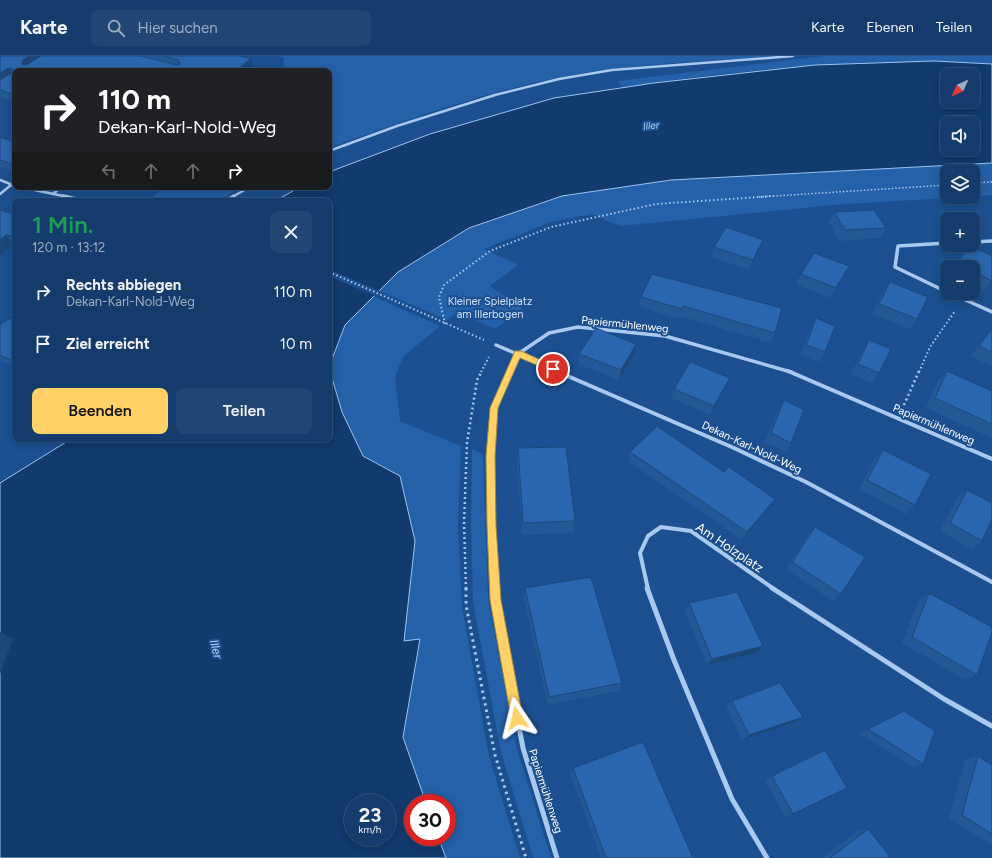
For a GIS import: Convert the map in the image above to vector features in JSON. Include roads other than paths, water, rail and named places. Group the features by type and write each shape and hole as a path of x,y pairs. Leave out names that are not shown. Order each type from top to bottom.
{"street":[{"path":"332,150 397,126 495,95 559,79 612,70 675,64 719,64 793,56"},
{"path":"0,180 12,185"},
{"path":"0,194 12,186"},
{"path":"34,190 71,198"},
{"path":"53,194 58,190"},
{"path":"231,198 245,190"},
{"path":"980,242 992,241"},
{"path":"940,243 898,246 894,267 940,289"},
{"path":"965,300 992,312"},
{"name":"Papiermühlenweg","path":"557,858 522,748 496,600 492,526 491,456 494,408 518,354 549,333 578,327 665,336 798,374 992,459"},
{"name":"Dekan-Karl-Nold-Weg","path":"496,345 734,448 806,482 992,582"},
{"name":"Am Holzplatz","path":"768,858 732,799 674,660 647,587 640,553 648,536 661,527 691,531 785,596 944,699 992,726"}],"water":[{"name":"Iller","path":"934,61 992,64 992,163 940,164 940,166 671,180 562,196 469,228 398,272 345,325 332,359 332,198 280,198 295,190 332,190 332,171 430,134 554,98 654,83 815,65"},
{"name":"Iller","path":"332,378 342,412 363,456 400,476 415,541 404,641 420,639 403,737 423,794 404,794 404,846 441,846 446,858 0,858 0,483 66,442 332,442"}],"park label":[{"name":"Kleiner Spielplatz am Illerbogen","path":"490,307"}]}
